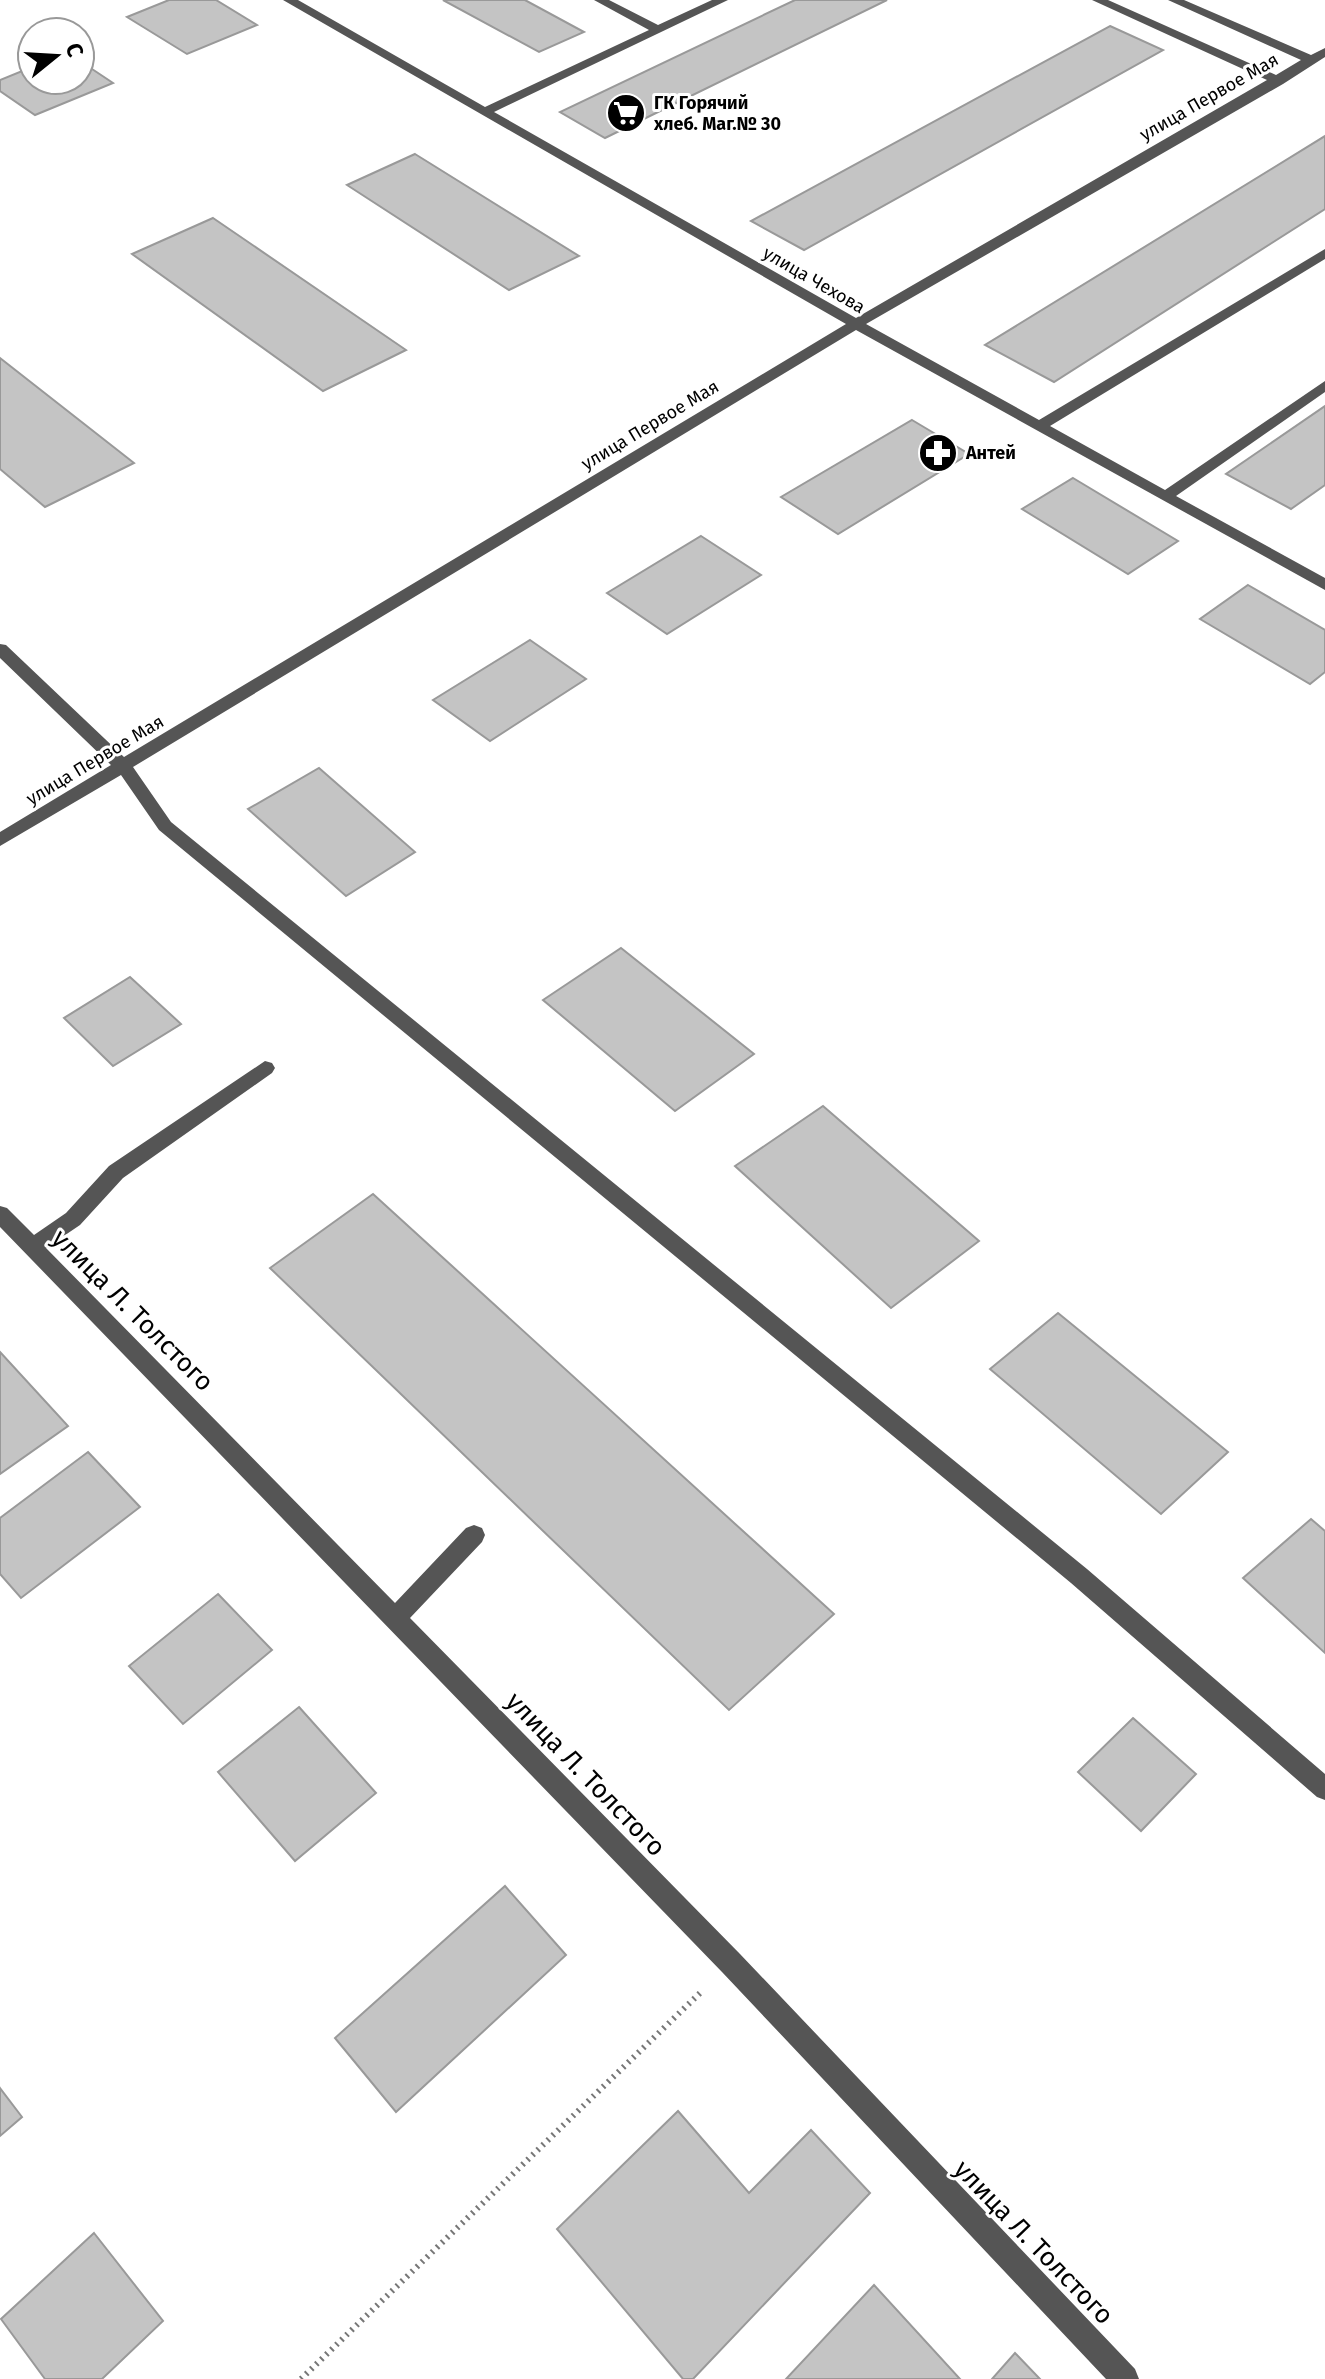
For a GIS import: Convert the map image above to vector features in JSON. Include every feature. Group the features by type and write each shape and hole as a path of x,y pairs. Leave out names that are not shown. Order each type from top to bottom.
{"street":[{"name":"улица Чехова","path":"289,0 1038,427 1325,585"},
{"path":"600,0 658,30"},
{"path":"484,112 722,0"},
{"path":"1098,0 1279,81"},
{"path":"1174,0 1311,60"},
{"name":"улица Первое Мая","path":"0,840 856,324 1325,52"},
{"path":"1038,427 1325,253"},
{"path":"1166,496 1325,385"},
{"path":"0,649 124,767 165,826 1067,1566 1325,1789"},
{"path":"32,1247 73,1219 116,1172 265,1068"},
{"name":"улица Л. Толстого","path":"0,1214 731,1963 1125,2379"},
{"path":"396,1617 474,1535"}],"path":[{"path":"301,2379 731,1963"}],"building":[{"path":"169,0 216,0 257,25 187,54 127,17"},
{"path":"443,0 525,0 584,32 539,52"},
{"path":"795,0 887,0 605,138 560,112"},
{"path":"1110,26 1163,50 804,250 751,221"},
{"path":"96,72 113,83 96,90"},
{"path":"16,74 16,96 81,96 35,115 0,91 0,80"},
{"path":"1325,136 1325,209 1054,382 985,345"},
{"path":"415,154 579,256 509,290 347,185"},
{"path":"213,218 406,350 323,391 132,254"},
{"path":"0,358 134,463 45,507 0,469"},
{"path":"1325,406 1325,485 1291,509 1226,474"},
{"path":"912,420 969,454 838,534 781,497"},
{"path":"1073,478 1178,541 1128,574 1022,509"},
{"path":"701,536 761,575 667,634 607,593"},
{"path":"1248,585 1325,630 1325,672 1310,684 1200,619"},
{"path":"530,640 586,679 490,741 433,700"},
{"path":"319,768 415,852 346,896 248,809"},
{"path":"621,948 754,1054 675,1111 543,1000"},
{"path":"130,977 181,1024 113,1066 64,1018"},
{"path":"823,1106 979,1241 891,1308 735,1166"},
{"path":"373,1194 834,1614 729,1710 270,1268"},
{"path":"1058,1313 1228,1452 1161,1514 990,1369"},
{"path":"0,1352 68,1426 0,1474"},
{"path":"88,1452 140,1507 21,1598 0,1574 0,1518"},
{"path":"1311,1519 1325,1531 1325,1653 1243,1578"},
{"path":"218,1594 272,1650 183,1724 129,1666"},
{"path":"299,1707 376,1793 295,1861 218,1772"},
{"path":"1133,1718 1196,1774 1141,1831 1078,1772"},
{"path":"505,1886 566,1955 396,2112 335,2038"},
{"path":"0,2088 22,2117 0,2136"},
{"path":"678,2111 749,2193 811,2130 870,2193 693,2379 683,2379 557,2229"},
{"path":"94,2233 163,2321 102,2379 45,2379 1,2319"},
{"path":"874,2285 960,2379 786,2379"},
{"path":"1015,2353 1040,2379 992,2379"}],"place":[{"name":"ГК Горячий хлеб. Маг.№ 30","path":"626,113"},
{"name":"Антей","path":"938,453"}]}
